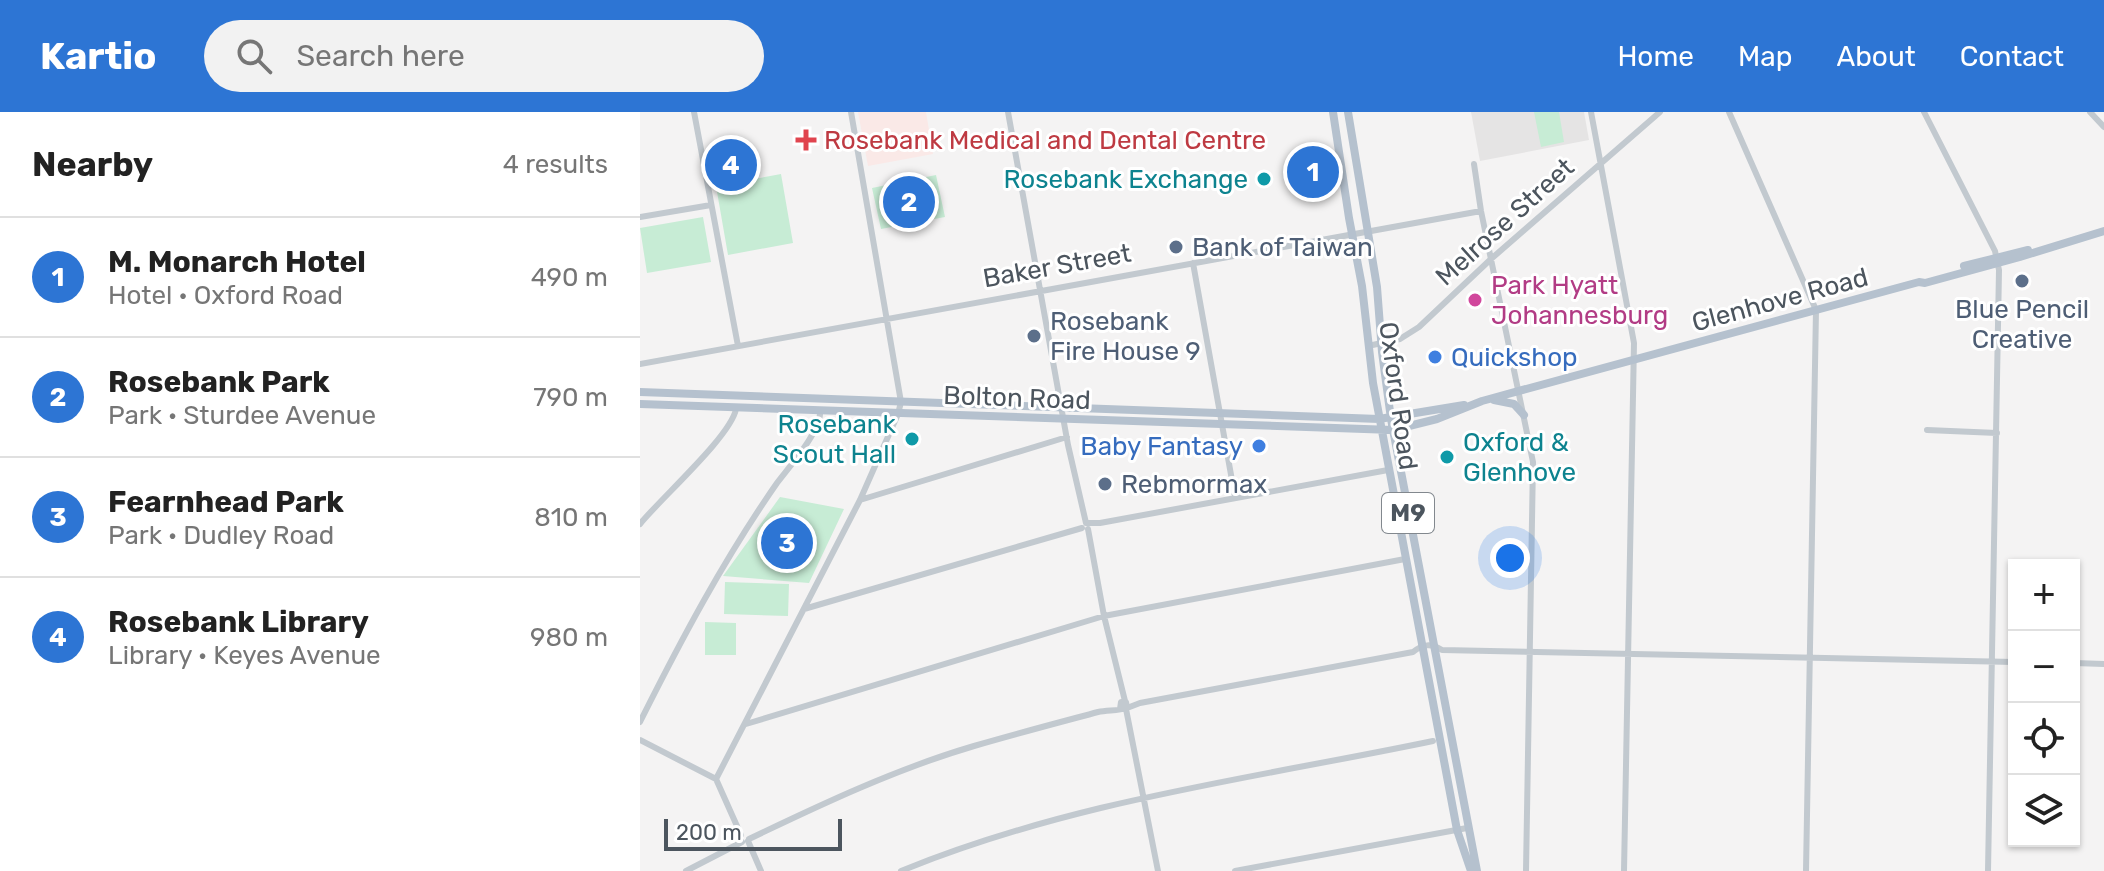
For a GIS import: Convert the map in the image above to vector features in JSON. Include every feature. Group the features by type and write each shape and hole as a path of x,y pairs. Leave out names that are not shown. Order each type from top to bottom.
{"main road":[{"name":"Oxford Road","path":"1333,112 1417,649 1423,657 1457,830 1474,871"},
{"name":"Oxford Road","path":"1348,112 1377,287 1391,419 1433,645 1438,653 1474,871"},
{"name":"Glenhove Road","path":"1391,419 1519,392 1919,282 1924,278 2104,231"},
{"path":"1386,380 1400,413 1425,413"},
{"name":"Bolton Road","path":"640,392 1391,419"},
{"path":"1482,401 1511,403 1524,415"},
{"name":"Bolton Road","path":"640,404 1393,430"},
{"name":"Glenhove Road","path":"1393,430 1437,419 1465,405"}],"street":[{"path":"694,112 738,346"},
{"path":"716,779 860,500 901,402 851,112"},
{"path":"1008,112 1067,437 1159,869"},
{"path":"1591,112 1631,324 1633,360 1624,871"},
{"name":"Melrose Street","path":"1368,346 1400,339 1419,327 1491,259 1660,112"},
{"path":"1729,112 1816,310 1806,871"},
{"path":"1924,112 1998,260 1988,871"},
{"path":"2090,112 2104,127"},
{"path":"1474,164 1533,462 1526,871"},
{"path":"640,217 711,205"},
{"name":"Baker Street","path":"640,364 1481,211"},
{"path":"1193,263 1235,497"},
{"path":"640,524 721,436 733,420 736,409"},
{"path":"640,722 711,584 774,487 818,427 820,411"},
{"path":"1927,430 1997,433"},
{"path":"860,500 1067,437"},
{"path":"804,609 1085,526 1388,470"},
{"path":"746,724 1104,616 1405,559"},
{"path":"686,871 762,831 888,776 969,748 1123,706 1433,645"},
{"path":"1423,657 1438,653 1530,653 2008,662"},
{"path":"2080,663 2104,664"},
{"path":"901,871 993,837 1143,796 1450,738"},
{"path":"640,740 716,779 761,871"},
{"path":"1235,871 1467,828"}],"shaded area":[{"path":"858,112 926,112 933,154 868,166"},
{"path":"1471,112 1584,112 1589,140 1480,161"}],"green space":[{"path":"1534,112 1559,112 1564,142 1541,147"},
{"path":"781,174 793,243 728,255 716,186"},
{"path":"936,175 945,217 881,229 872,188"},
{"path":"703,217 711,262 647,273 640,228"},
{"path":"780,497 844,509 809,583 723,576"},
{"path":"725,582 789,584 788,616 724,614"},
{"path":"705,622 736,623 736,655 705,655"}],"place":[{"name":"Rosebank Medical and Dental Centre","path":"806,140"},
{"name":"Rosebank Library","path":"731,165"},
{"name":"M. Monarch Hotel","path":"1313,172"},
{"name":"Rosebank Exchange","path":"1264,179"},
{"name":"Rosebank Park","path":"909,202"},
{"name":"Bank of Taiwan","path":"1176,247"},
{"name":"Blue Pencil Creative","path":"2022,281"},
{"name":"Park Hyatt Johannesburg","path":"1475,300"},
{"name":"Rosebank Fire House 9","path":"1034,336"},
{"name":"Quickshop","path":"1435,357"},
{"name":"Rosebank Scout Hall","path":"912,439"},
{"name":"Baby Fantasy","path":"1259,446"},
{"name":"Oxford & Glenhove","path":"1447,457"},
{"name":"Rebmormax","path":"1105,484"},
{"name":"Fearnhead Park","path":"787,543"}]}
